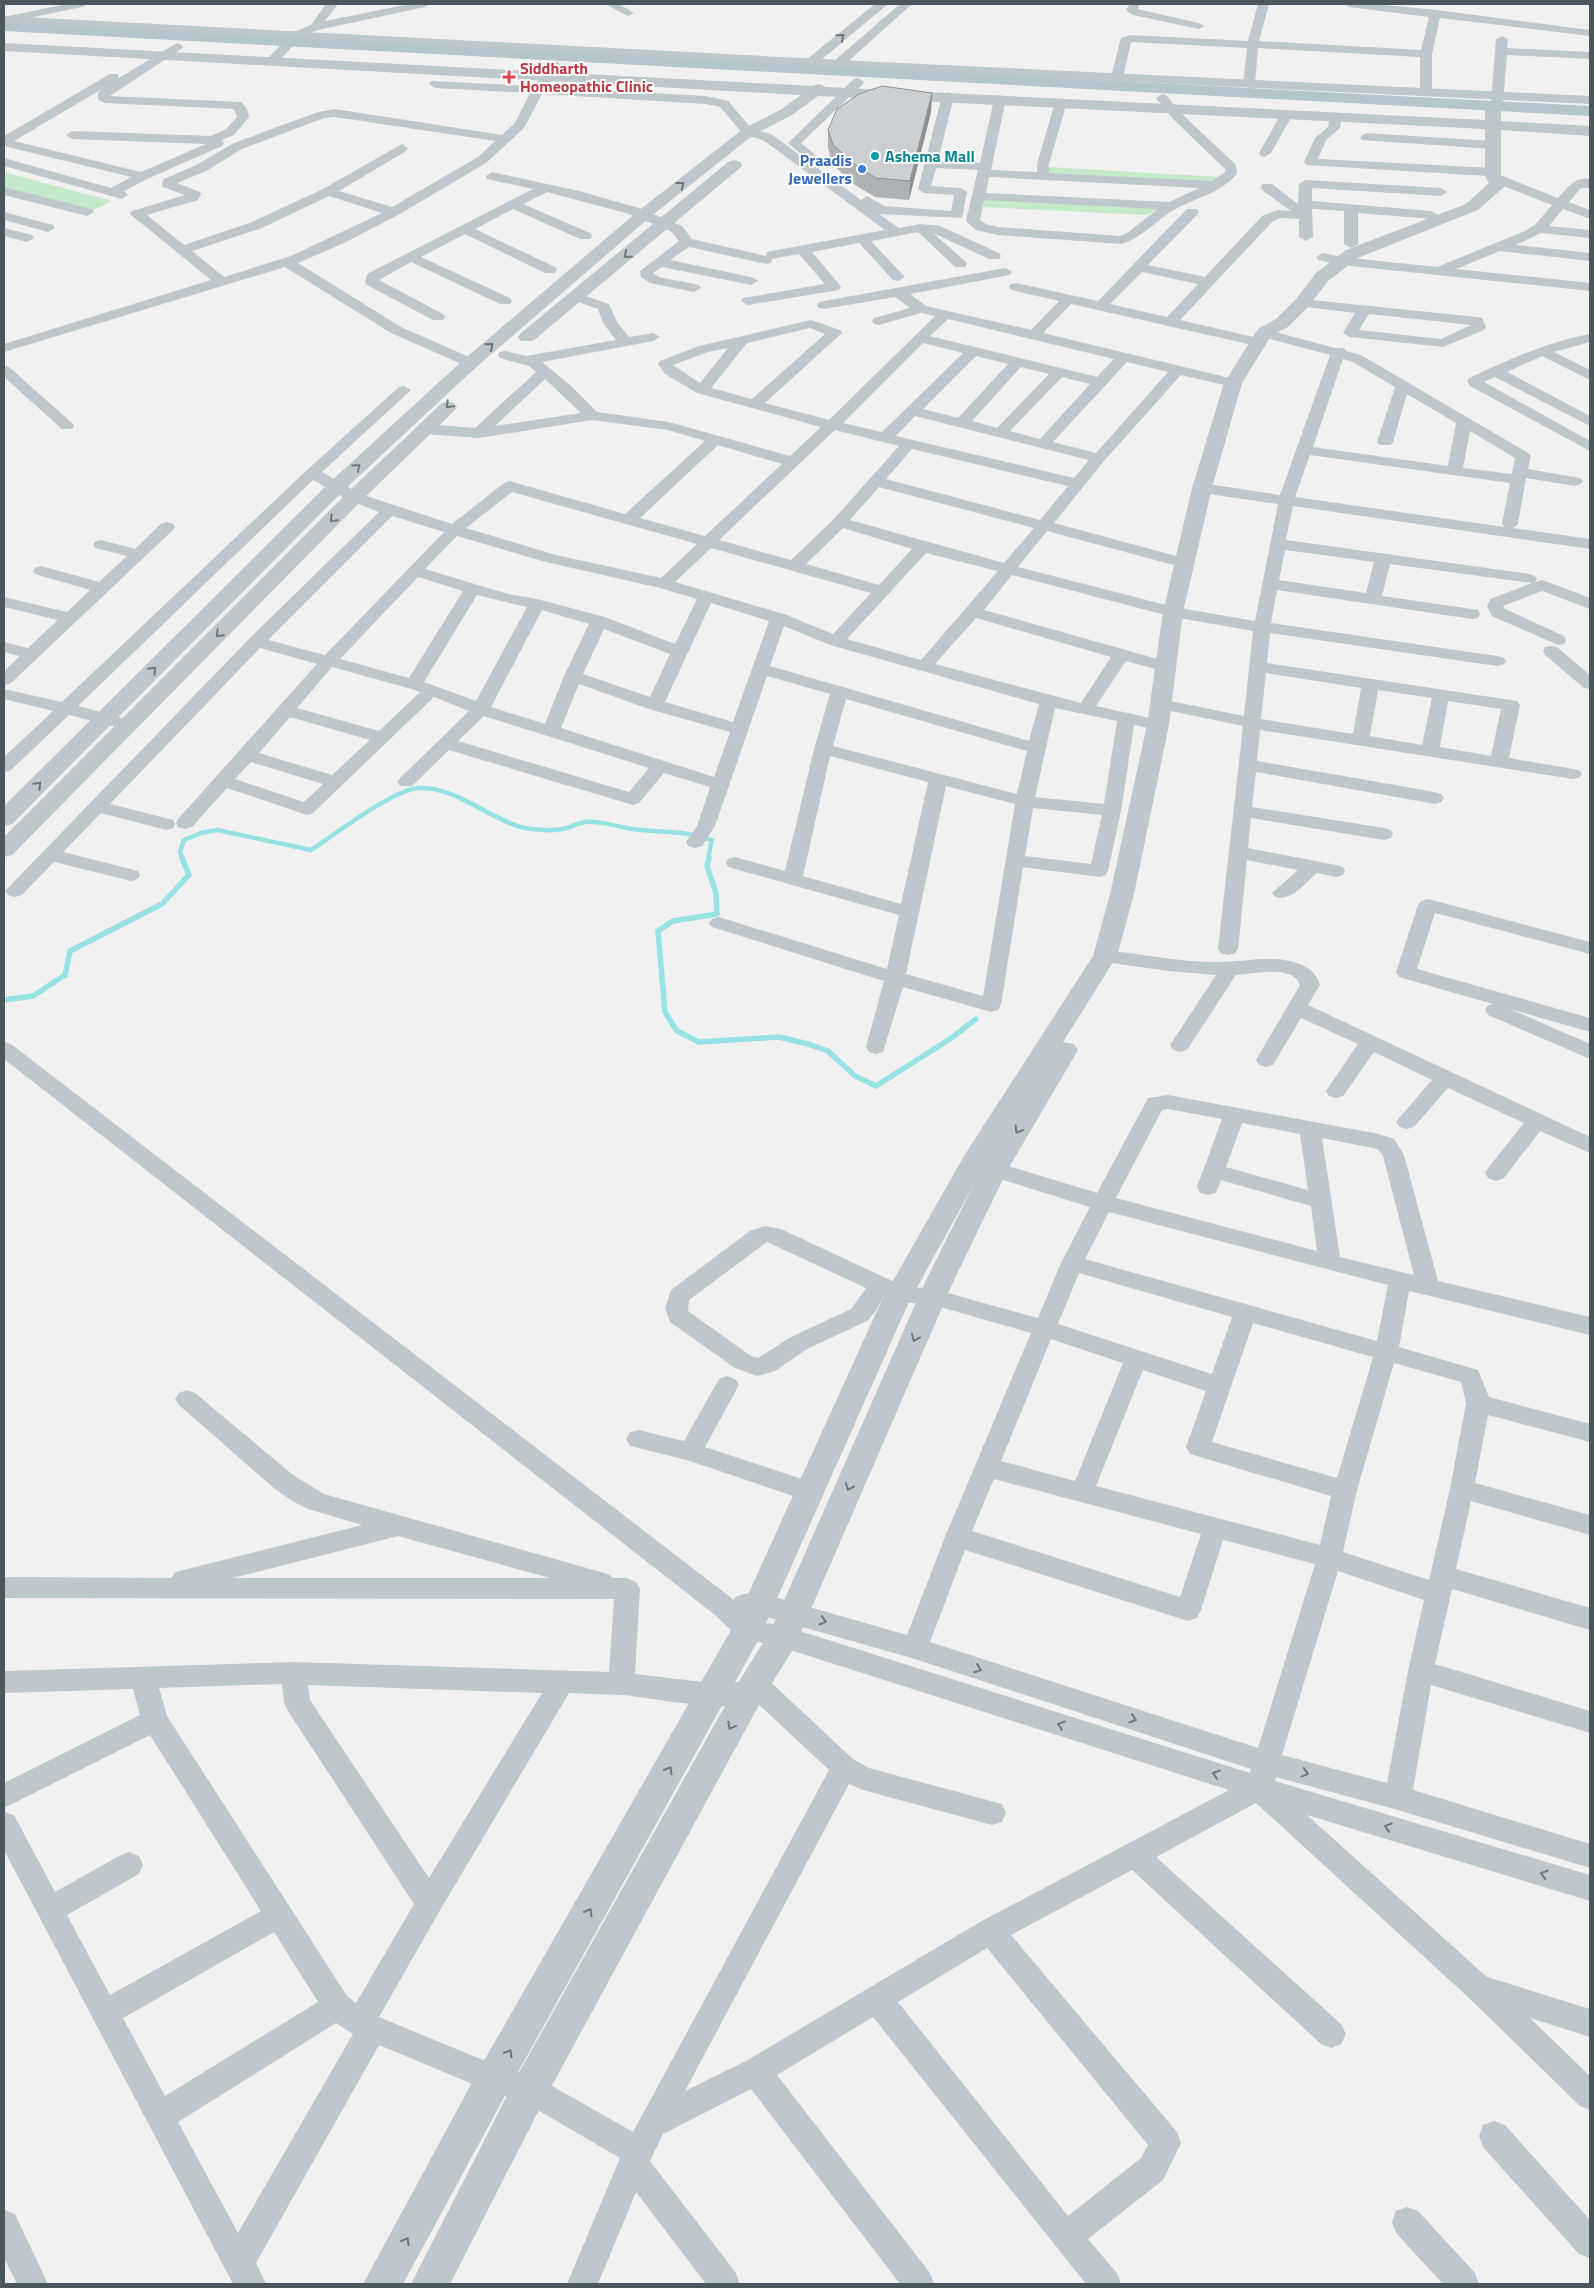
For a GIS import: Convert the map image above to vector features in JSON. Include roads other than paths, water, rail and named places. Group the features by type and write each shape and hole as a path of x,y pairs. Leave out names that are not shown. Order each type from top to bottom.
{"main road":[{"path":"4,27 290,43 560,63 833,72 1495,109 1590,121"},
{"path":"4,38 155,53 177,47 290,43"},
{"path":"560,63 808,66 833,72 853,88 1165,103 1590,111"}],"street":[{"path":"4,20 82,4"},
{"path":"315,27 332,4"},
{"path":"271,62 290,43 315,27 402,6 425,4"},
{"path":"610,4 628,13"},
{"path":"808,66 882,4"},
{"path":"4,819 336,486 471,369 643,215 748,132 787,112 814,92 906,4"},
{"path":"1135,4 1132,10 1137,14 1199,26"},
{"path":"1249,84 1253,44 1263,4"},
{"path":"1349,4 1590,33"},
{"path":"1450,15 1455,4"},
{"path":"1426,92 1426,54 1436,13"},
{"path":"4,20 560,63 814,92 853,88 948,96 1062,102 1165,103 1287,114 1336,116 1495,109 1590,100"},
{"path":"1262,336 1282,323 1302,303 1322,277 1341,261 1352,254 1472,207 1498,184 1493,175 1492,145 1502,51 1501,21"},
{"path":"1117,76 1126,38 1426,54"},
{"path":"4,47 155,53 271,62 560,63"},
{"path":"1502,51 1590,56"},
{"path":"72,135 213,140 230,132 243,116 241,109 237,105 104,99 104,94 155,53"},
{"path":"4,142 155,53"},
{"path":"4,348 287,262 341,239 393,212 482,160 520,124 534,100 537,90 560,63"},
{"path":"833,72 912,66 1426,92 1590,131"},
{"path":"435,84 706,100 724,104 748,132 767,137 896,232"},
{"path":"853,88 794,143 880,210 956,215 961,192 924,189 948,96"},
{"path":"1000,99 973,221 981,227 998,231 1121,240 1132,236 1171,206 1214,186 1231,173 1231,168 1165,103"},
{"path":"1043,170 1062,102"},
{"path":"4,850 354,497 425,429 471,369 505,355 577,297 767,137 787,112"},
{"path":"222,282 137,214 195,196 168,184 168,182 201,168 238,146 322,115 335,113 505,138"},
{"path":"1265,153 1287,114"},
{"path":"1336,116 1334,128 1321,138 1310,162 1437,169 1493,175 1590,216"},
{"path":"1366,137 1492,145"},
{"path":"4,162 117,193 142,176 228,139"},
{"path":"4,142 142,176"},
{"path":"182,250 257,224 328,192 402,148"},
{"path":"930,164 984,170 1227,175"},
{"path":"1386,167 1388,189"},
{"path":"1437,169 1441,192 1448,209"},
{"path":"1043,170 1214,186"},
{"path":"1220,1386 1044,1328 933,1297 889,1289 773,1235 765,1234 758,1237 679,1296 676,1308 678,1316 743,1362 757,1367 767,1365 799,1343 859,1314 889,1289 984,1166 1116,945 1122,894 1158,725 1174,612 1184,563 1233,383 1262,336 1267,322 1307,273 1323,257 1351,244 1465,201 1493,175"},
{"path":"492,176 578,195 634,211 677,229 687,242 769,258 802,249 920,228 935,228 994,256"},
{"path":"1440,271 1538,229 1576,185 1586,182 1590,184"},
{"path":"1306,237 1305,184 1441,192"},
{"path":"438,317 372,282 372,277 542,188"},
{"path":"1267,188 1304,210"},
{"path":"4,190 87,212"},
{"path":"328,192 393,212"},
{"path":"976,202 1171,206"},
{"path":"976,202 1073,214"},
{"path":"512,204 585,236"},
{"path":"1170,322 1267,219 1278,214 1304,210 1351,208 1431,215"},
{"path":"1351,208 1351,244"},
{"path":"1101,306 1192,212"},
{"path":"4,216 48,228"},
{"path":"1132,218 1152,219"},
{"path":"920,228 960,264"},
{"path":"464,229 550,270"},
{"path":"1538,229 1590,234"},
{"path":"4,232 27,238"},
{"path":"861,238 898,277"},
{"path":"687,242 647,271 648,277 694,288"},
{"path":"1498,247 1590,286"},
{"path":"748,302 834,287 802,249"},
{"path":"410,257 504,301"},
{"path":"1323,257 1341,261 1440,271 1539,266 1590,257"},
{"path":"287,262 396,330 471,369"},
{"path":"659,262 751,281"},
{"path":"1140,267 1208,282"},
{"path":"824,305 1005,272"},
{"path":"1016,287 1170,322 1262,336 1338,351 1356,358 1523,456 1510,524"},
{"path":"898,292 921,309 1233,383"},
{"path":"577,297 604,307 610,323 625,342"},
{"path":"1034,335 1068,299"},
{"path":"1302,303 1477,321 1479,327 1443,343 1350,333 1364,310"},
{"path":"879,321 921,309"},
{"path":"664,584 945,314"},
{"path":"755,404 836,332 811,324 704,349 665,364 670,371 702,390 755,404 886,438 1078,484"},
{"path":"4,356 45,337"},
{"path":"525,361 653,337"},
{"path":"920,338 1099,382"},
{"path":"1590,338 1569,342 1542,351 1476,379 1475,383 1590,447"},
{"path":"702,390 740,341"},
{"path":"1569,342 1590,352"},
{"path":"886,438 973,351"},
{"path":"1228,949 1262,628 1270,584 1287,496 1338,351"},
{"path":"1542,351 1590,376"},
{"path":"505,355 534,363 566,389 592,416"},
{"path":"1043,444 1124,356"},
{"path":"961,424 1018,362"},
{"path":"925,665 973,612 1099,458 1179,369"},
{"path":"4,370 67,426"},
{"path":"1495,371 1590,423"},
{"path":"479,433 544,372"},
{"path":"999,434 1058,373"},
{"path":"1385,442 1403,385"},
{"path":"4,767 67,709 312,473 404,390"},
{"path":"912,411 1099,458"},
{"path":"425,429 479,433 592,416 669,426 793,462"},
{"path":"1455,471 1464,421"},
{"path":"1566,434 1590,423"},
{"path":"628,520 716,439"},
{"path":"794,567 840,522 909,443"},
{"path":"1303,450 1455,471 1576,481"},
{"path":"312,473 354,497 454,530 552,559 664,584 778,618 836,641 1048,701 1158,725"},
{"path":"876,481 1184,563"},
{"path":"1204,484 1590,544"},
{"path":"97,806 175,824 224,781 327,662 454,530 509,486 882,591"},
{"path":"1287,496 1510,524 1590,538"},
{"path":"15,891 256,642 389,510"},
{"path":"840,522 923,547 1174,612 1262,628 1497,661"},
{"path":"4,680 168,527"},
{"path":"1278,544 1529,579"},
{"path":"101,545 137,554"},
{"path":"836,641 923,547"},
{"path":"271,550 297,556"},
{"path":"1373,600 1383,559"},
{"path":"414,571 506,599 537,604 599,622 680,652"},
{"path":"41,572 101,588"},
{"path":"1270,584 1472,614"},
{"path":"1588,679 1555,645 1498,612 1495,606 1496,603 1542,584 1590,604"},
{"path":"414,684 473,589"},
{"path":"655,705 706,597"},
{"path":"4,602 70,618"},
{"path":"406,782 481,709 537,604"},
{"path":"973,612 1166,667"},
{"path":"695,842 706,826 738,729 762,669 778,618"},
{"path":"551,731 573,676 599,622"},
{"path":"256,642 414,684 481,709 719,784"},
{"path":"4,646 31,654"},
{"path":"1085,710 1121,654"},
{"path":"1258,667 1511,705 1499,762"},
{"path":"762,669 1036,748"},
{"path":"573,676 655,705 738,729"},
{"path":"1361,740 1370,684"},
{"path":"224,781 307,809 432,691"},
{"path":"793,879 840,691"},
{"path":"4,694 128,725"},
{"path":"1430,752 1441,694"},
{"path":"719,922 895,978 991,1005 1024,801 1048,701"},
{"path":"1161,704 1252,722 1573,774"},
{"path":"286,710 383,738"},
{"path":"1014,860 1099,871 1112,811 1126,719"},
{"path":"446,743 633,799 661,765"},
{"path":"824,749 1024,801 1112,811"},
{"path":"247,755 336,782"},
{"path":"1247,766 1436,798"},
{"path":"876,1047 895,978 938,779"},
{"path":"1242,811 1384,834"},
{"path":"1238,852 1336,871"},
{"path":"50,855 130,875"},
{"path":"735,863 910,912"},
{"path":"1282,893 1312,867"},
{"path":"1590,948 1428,905 1406,972 1590,1052"},
{"path":"1116,945 1183,966 1230,969 1282,966 1306,975 1310,985 1266,1060"},
{"path":"1180,1044 1230,969"},
{"path":"1428,980 1590,1025"},
{"path":"1298,1008 1590,1146"},
{"path":"1336,1090 1370,1042"},
{"path":"4,1049 724,1606 754,1617 789,1625 915,1648 1263,1776 1398,1798 1590,1856"},
{"path":"1407,1122 1445,1078"},
{"path":"915,1648 957,1537 1072,1264 1155,1103 1168,1102 1379,1140 1390,1149 1428,1286"},
{"path":"1235,1114 1212,1179 1319,1201"},
{"path":"1496,1173 1537,1121"},
{"path":"1310,1128 1319,1201 1330,1263"},
{"path":"984,1166 1104,1203 1330,1263 1590,1326"},
{"path":"430,2284 530,2089 789,1625 933,1297 984,1166"},
{"path":"1072,1264 1470,1376 1476,1390 1478,1403 1462,1489 1421,1671 1398,1798"},
{"path":"652,2124 756,2071 990,1932 1134,1854 1263,1776 1329,1558 1345,1490 1386,1352 1400,1280"},
{"path":"382,2284 494,2079 754,1617 811,1492 889,1289"},
{"path":"1245,1313 1198,1447 1345,1490"},
{"path":"1082,1492 1136,1359"},
{"path":"690,1452 727,1385"},
{"path":"187,1399 284,1482 317,1502 627,1589"},
{"path":"1478,1403 1590,1433"},
{"path":"638,1440 690,1452 811,1492"},
{"path":"986,1468 1329,1558 1590,1619"},
{"path":"1462,1489 1590,1525"},
{"path":"151,1588 398,1526"},
{"path":"957,1537 1188,1610 1215,1528"},
{"path":"4,1588 627,1589"},
{"path":"621,1684 627,1589"},
{"path":"789,1625 1263,1776 1590,1888"},
{"path":"1421,1671 1590,1722"},
{"path":"293,1673 297,1703 429,1903"},
{"path":"4,1682 293,1673 564,1681 621,1684 712,1694 752,1689 844,1766 863,1778 884,1786 992,1813"},
{"path":"143,1679 155,1720 337,2006 366,2025 494,2079 530,2089 636,2158 725,2284"},
{"path":"244,2274 366,2025 429,1903 564,1681"},
{"path":"4,1796 155,1720"},
{"path":"582,2284 652,2124 844,1766"},
{"path":"1263,1776 1590,2096"},
{"path":"4,1824 244,2274"},
{"path":"1134,1854 1331,2034"},
{"path":"50,1910 129,1865"},
{"path":"105,2013 280,1915"},
{"path":"990,1932 1166,2143 1152,2169 1066,2237"},
{"path":"1478,1987 1590,2023"},
{"path":"878,2000 1066,2237 1106,2284"},
{"path":"160,2116 337,2006"},
{"path":"756,2071 919,2284"},
{"path":"1494,2136 1590,2243"},
{"path":"1407,2222 1464,2284"},
{"path":"4,2225 33,2284"}],"waterway":[{"path":"183,859 180,852 184,840 201,833 217,830 311,850 380,804 408,790 419,788 446,792 512,824 525,828 556,830 583,822 591,822 702,837 712,840 708,859"},
{"path":"4,1000 33,996 65,975 70,951 162,904 189,875 182,858"},
{"path":"709,858 707,866 716,893 717,914 673,921 658,931 665,1012 677,1031 699,1042 779,1037 808,1044 828,1051 855,1076 876,1086 950,1039 976,1019"}],"place":[{"name":"Siddharth Homeopathic Clinic","path":"509,77"},
{"name":"Ashema Mall","path":"875,156"},
{"name":"Praadis Jewellers","path":"862,169"}]}
